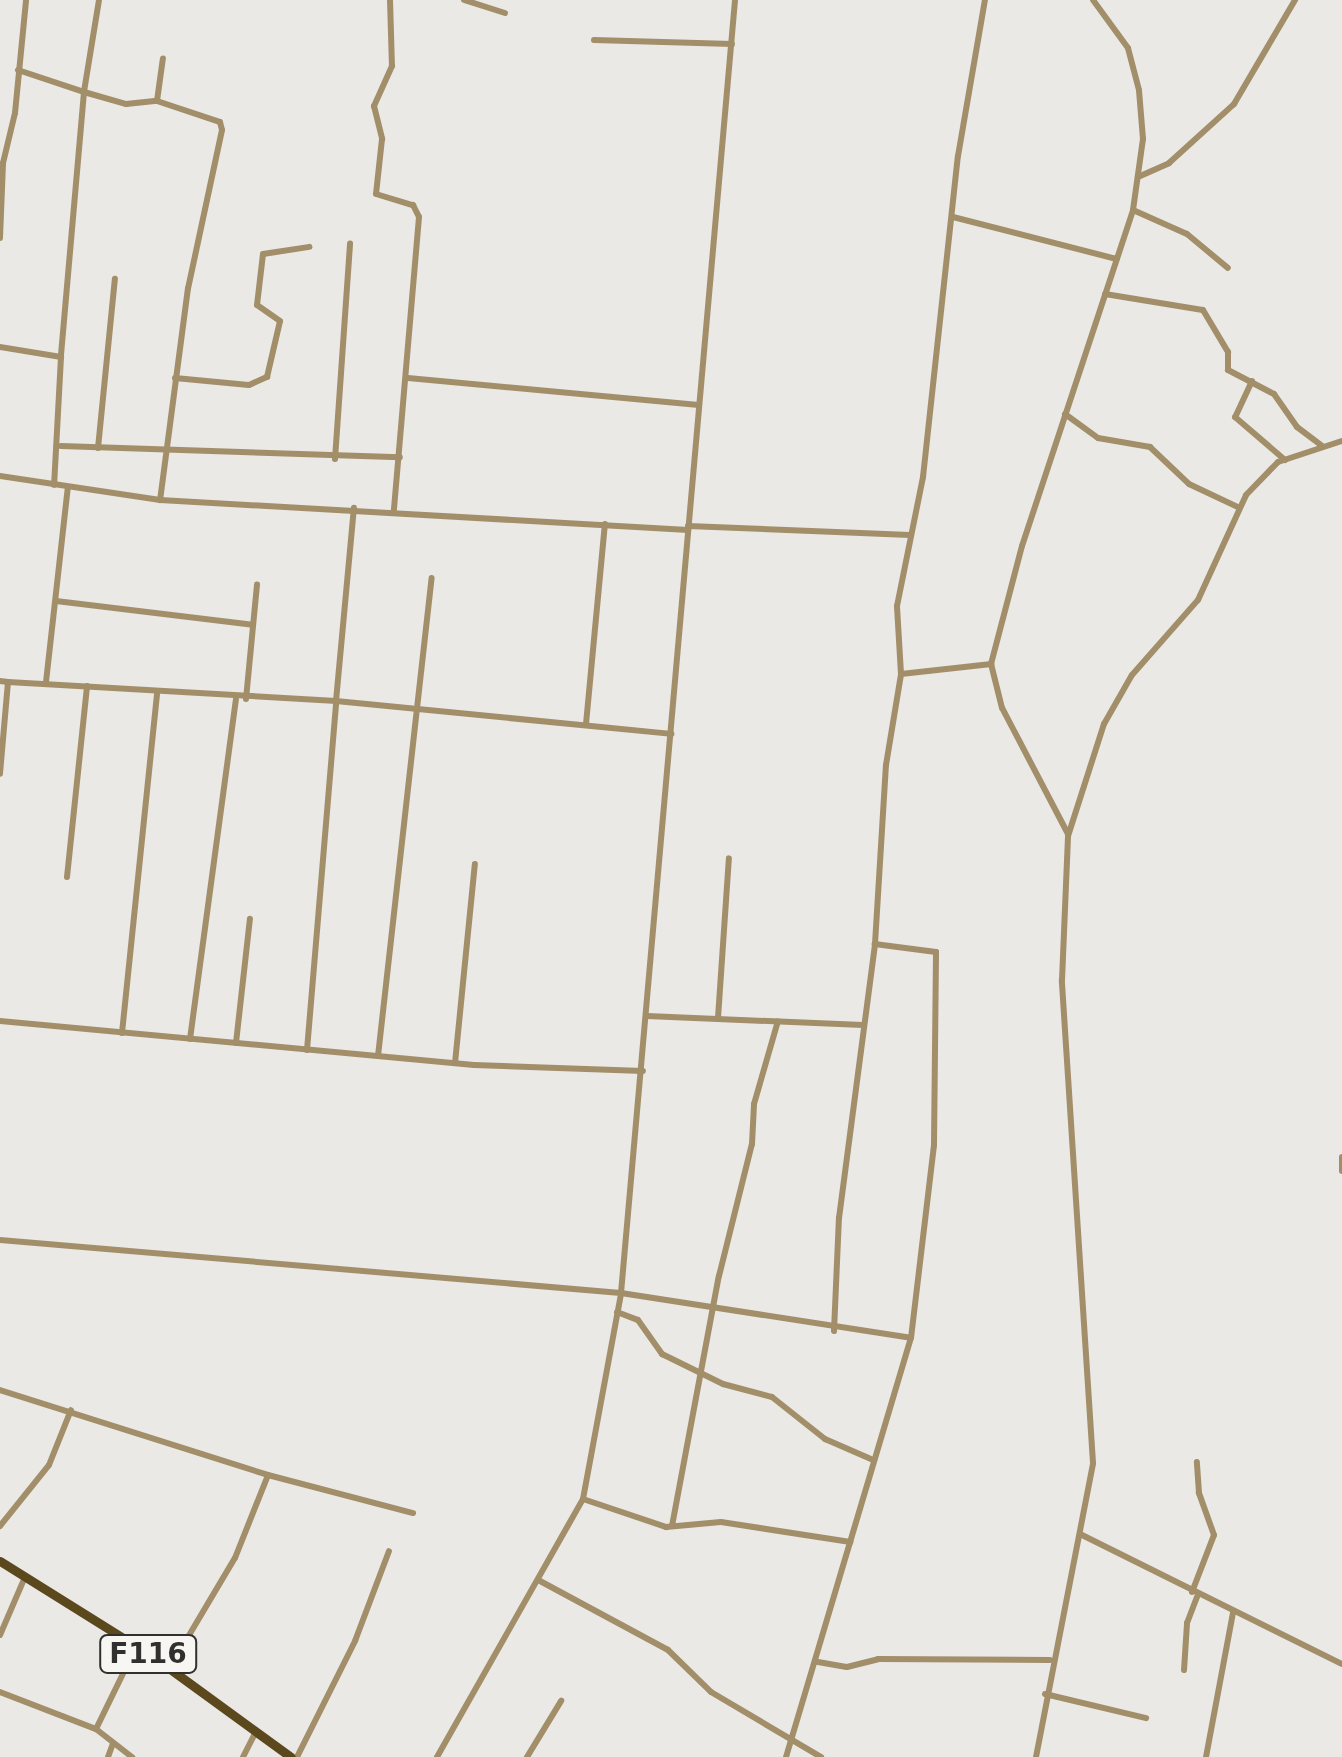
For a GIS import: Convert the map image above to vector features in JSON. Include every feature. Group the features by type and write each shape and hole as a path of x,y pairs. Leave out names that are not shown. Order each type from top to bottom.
{"main road":[{"name":"F116","path":"0,1561 169,1668 294,1757"}],"street":[{"path":"0,238 26,0"},
{"path":"54,485 61,446 61,357 84,92 99,0"},
{"path":"390,0 392,66 374,106 382,139 376,194 413,205 419,217 394,510"},
{"path":"464,0 506,13"},
{"path":"438,1757 516,1608 540,1581 583,1500 617,1312 643,1071 735,0"},
{"path":"834,1331 839,1218 875,944 886,765 901,674 897,606 985,0"},
{"path":"1068,836 1002,708 991,664 1065,414 1133,210 1138,177 1140,90 1128,48 1094,0"},
{"path":"1138,177 1169,163 1234,104 1296,0"},
{"path":"594,40 732,44"},
{"path":"156,101 163,58"},
{"path":"18,70 126,104 156,101 220,122 222,130 204,200 174,378 160,500"},
{"path":"1133,210 1187,234 1228,268"},
{"path":"953,217 1117,258"},
{"path":"334,458 350,244"},
{"path":"174,378 249,385 267,377 280,321 258,306 263,254 309,247"},
{"path":"98,448 115,279"},
{"path":"1105,294 1203,310 1228,352 1228,370 1282,401 1284,413 1322,446"},
{"path":"0,346 61,357"},
{"path":"408,378 699,405"},
{"path":"1252,381 1236,416 1285,460"},
{"path":"1065,414 1098,438 1150,447 1190,484 1240,508"},
{"path":"1036,1757 1050,1660 1093,1463 1062,980 1068,836 1104,724 1132,676 1198,600 1240,508 1285,460 1342,441"},
{"path":"61,446 334,458 400,457"},
{"path":"0,476 160,500 688,528 910,535"},
{"path":"46,682 68,487"},
{"path":"307,1050 354,508"},
{"path":"586,724 605,524"},
{"path":"378,1056 432,578"},
{"path":"246,699 257,585"},
{"path":"56,601 253,625"},
{"path":"901,674 991,664"},
{"path":"0,774 4,682 46,682 236,699 336,702 671,734"},
{"path":"67,877 87,686"},
{"path":"122,1033 157,692"},
{"path":"190,1039 236,699"},
{"path":"718,1018 729,858"},
{"path":"455,1063 475,864"},
{"path":"236,1043 250,919"},
{"path":"786,1757 818,1662 911,1338 934,1145 936,952 875,944"},
{"path":"647,1016 864,1025"},
{"path":"672,1526 713,1312 752,1144 754,1104 778,1020"},
{"path":"0,1021 455,1063 643,1071"},
{"path":"1342,1156 1342,1170"},
{"path":"0,1240 620,1293 834,1331 911,1338"},
{"path":"617,1312 638,1320 662,1354 702,1373 772,1397 824,1439 873,1460"},
{"path":"0,1390 268,1475 413,1513"},
{"path":"0,1526 49,1465 71,1410"},
{"path":"1184,1670 1187,1624 1214,1535 1198,1492 1197,1462"},
{"path":"169,1668 236,1558 268,1475"},
{"path":"583,1500 672,1526 720,1522 850,1542"},
{"path":"1080,1534 1342,1664"},
{"path":"294,1757 355,1642 389,1551"},
{"path":"0,1635 24,1577"},
{"path":"540,1581 668,1650 711,1692 790,1744 820,1757"},
{"path":"1206,1757 1233,1613"},
{"path":"96,1729 136,1647"},
{"path":"818,1662 848,1667 878,1659 1050,1660"},
{"path":"0,1692 96,1729 132,1757"},
{"path":"1045,1694 1146,1718"},
{"path":"527,1757 561,1701"},
{"path":"243,1757 256,1732"},
{"path":"108,1757 114,1743"}]}
